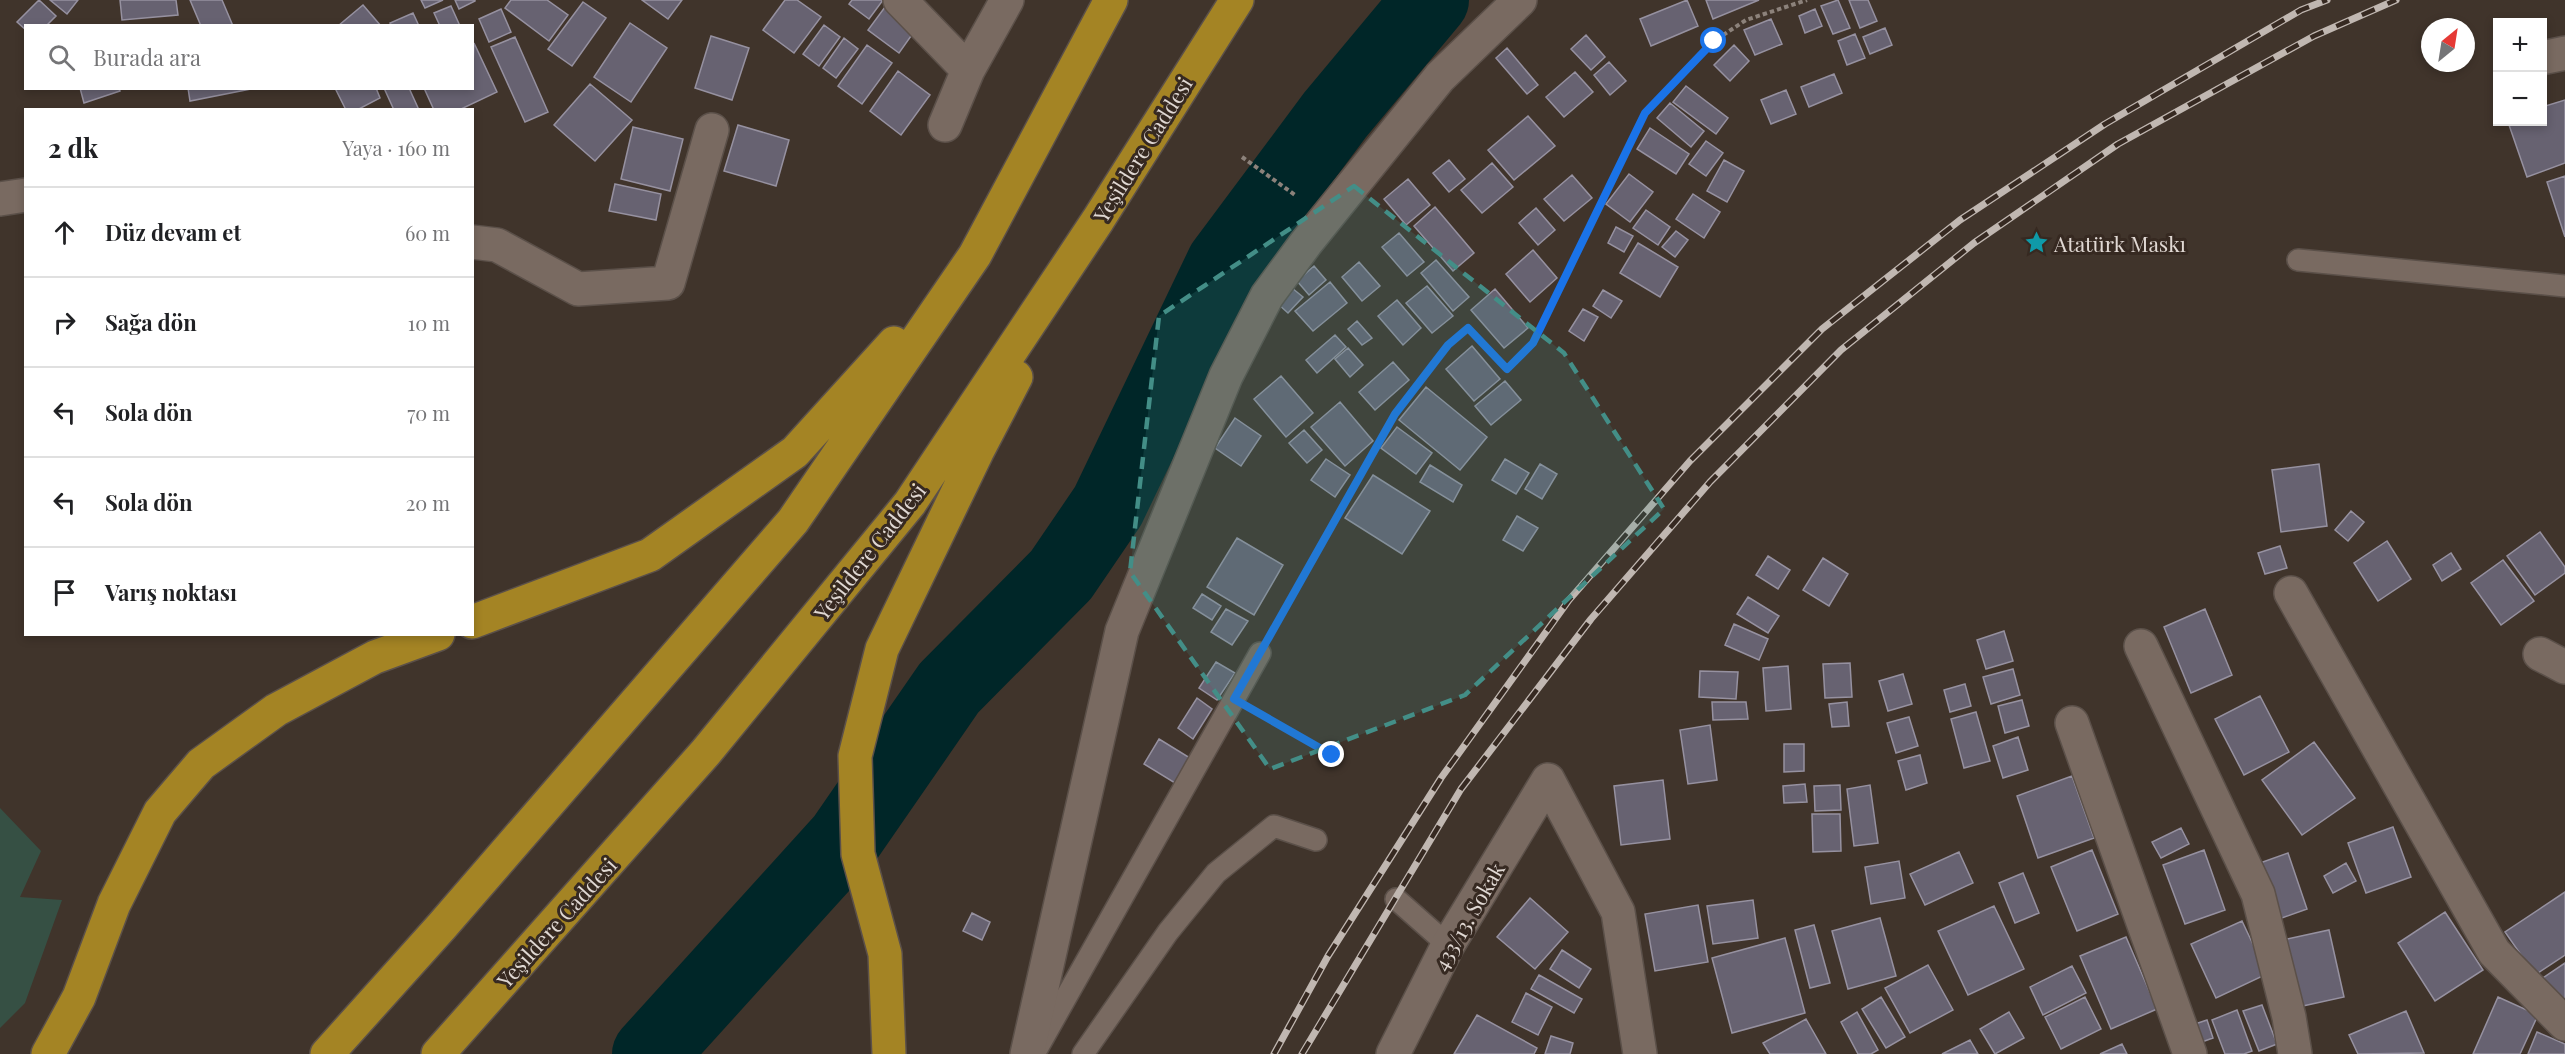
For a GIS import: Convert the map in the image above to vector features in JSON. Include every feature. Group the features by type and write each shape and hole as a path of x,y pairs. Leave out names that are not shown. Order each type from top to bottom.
{"highway":[{"path":"327,1054 473,891 793,521 975,255 1111,0"},
{"name":"Yeşildere Caddesi","path":"438,1054 706,752 910,503 1098,220 1237,0"},
{"path":"889,1054 885,954 858,854 855,756 882,649 977,452 1098,220"},
{"path":"474,621 650,555 795,452 975,255"},
{"path":"48,1054 79,997 114,904 160,812 201,764 276,710 375,657 433,636"}],"street":[{"path":"900,0 968,70"},
{"path":"945,125 968,70 1007,0"},
{"path":"1027,1054 1122,631 1226,376 1266,296 1306,243 1440,77 1520,0"},
{"path":"2547,57 2565,53"},
{"path":"474,242 497,245 578,289 668,283 712,130"},
{"path":"0,199 24,195"},
{"path":"2291,593 2493,952 2565,1024"},
{"path":"2141,646 2258,894 2289,1017 2295,1054"},
{"path":"2072,723 2190,1054"},
{"name":"433/13. Sokak","path":"1393,1054 1448,945 1548,780 1618,912 1640,1054"}],"lane":[{"path":"2298,260 2565,286"},
{"path":"1034,1054 1260,653"},
{"path":"1083,1054 1168,932 1216,873 1274,826 1316,840"},
{"path":"1396,899 1448,945"}],"path":[{"path":"1260,653 1395,414 1448,345 1468,328 1507,369 1533,343 1645,113 1714,41 1746,20 1807,0"},
{"path":"1242,157 1297,196"},
{"path":"1234,699 1332,755"}],"highlighted area":[{"path":"1354,186 1564,353 1664,509 1465,695 1270,769 1130,572 1159,316"}],"green space":[{"path":"0,808 41,851 20,897 62,900 25,1003 0,1028"}],"building":[{"path":"39,0 56,16 48,24 24,24 24,28 17,22"},
{"path":"50,0 78,0 67,14"},
{"path":"120,0 176,0 178,15 122,20"},
{"path":"190,0 222,0 232,24 200,24"},
{"path":"421,0 443,0 425,8"},
{"path":"455,0 475,0 475,1 459,9"},
{"path":"511,0 547,0 568,15 549,41 505,8"},
{"path":"642,0 682,0 668,19"},
{"path":"785,0 797,0 821,17 794,53 763,30"},
{"path":"852,0 883,0 869,19 849,4"},
{"path":"1687,0 1698,26 1651,46 1640,19"},
{"path":"1706,0 1759,0 1713,19"},
{"path":"1838,0 1850,28 1833,34 1821,6"},
{"path":"1849,0 1868,0 1877,21 1860,28"},
{"path":"583,2 606,18 572,66 548,49"},
{"path":"363,5 379,24 340,24"},
{"path":"451,6 459,24 439,24 434,13"},
{"path":"885,7 916,29 899,53 868,30"},
{"path":"501,9 511,32 489,42 479,19"},
{"path":"1815,9 1822,26 1805,33 1799,16"},
{"path":"413,13 418,24 391,24"},
{"path":"1771,19 1782,44 1755,55 1744,30"},
{"path":"630,23 667,48 631,102 594,77"},
{"path":"824,25 840,37 819,66 803,54"},
{"path":"1885,28 1892,45 1870,54 1863,37"},
{"path":"1855,34 1865,58 1847,65 1838,41"},
{"path":"1586,35 1605,57 1591,70 1571,49"},
{"path":"711,36 749,48 732,100 695,88"},
{"path":"515,37 548,112 525,122 491,47"},
{"path":"844,38 858,49 836,78 823,68"},
{"path":"474,43 497,92 463,108 433,108 425,90 474,90"},
{"path":"867,45 892,63 862,104 838,86"},
{"path":"1734,45 1749,61 1730,81 1714,65"},
{"path":"1507,48 1538,85 1527,94 1496,58"},
{"path":"1609,62 1626,81 1610,95 1594,75"},
{"path":"898,71 930,95 901,135 870,111"},
{"path":"1575,72 1593,92 1564,117 1546,97"},
{"path":"1834,74 1842,93 1809,107 1801,87"},
{"path":"590,84 632,120 595,161 554,125"},
{"path":"1686,86 1728,118 1716,134 1673,102"},
{"path":"81,90 120,90 120,91 84,103"},
{"path":"188,90 246,90 190,101"},
{"path":"336,90 377,90 380,98 361,108 345,108"},
{"path":"385,90 410,90 418,108 393,108"},
{"path":"1786,90 1796,114 1771,124 1761,100"},
{"path":"2565,100 2565,163 2527,177 2509,126 2547,126 2547,105"},
{"path":"1670,103 1704,131 1691,147 1657,118"},
{"path":"1528,116 1555,146 1514,180 1488,150"},
{"path":"738,125 789,140 776,186 724,171"},
{"path":"633,127 683,139 670,191 621,179"},
{"path":"1650,128 1689,154 1676,174 1637,149"},
{"path":"1706,141 1723,153 1706,176 1689,164"},
{"path":"1449,160 1465,179 1449,192 1433,173"},
{"path":"1724,160 1744,171 1727,202 1707,191"},
{"path":"1492,163 1513,187 1482,213 1461,190"},
{"path":"1629,174 1653,192 1630,222 1606,204"},
{"path":"1572,175 1592,198 1564,221 1544,199"},
{"path":"2565,176 2565,237 2547,182"},
{"path":"1408,179 1430,205 1406,225 1384,199"},
{"path":"615,184 661,194 656,220 609,211"},
{"path":"1693,194 1720,212 1704,238 1676,219"},
{"path":"1435,207 1474,253 1453,271 1414,226"},
{"path":"1536,208 1555,230 1538,245 1519,223"},
{"path":"1646,210 1670,227 1658,245 1633,228"},
{"path":"1616,227 1633,236 1624,252 1608,243"},
{"path":"1676,231 1688,240 1675,257 1662,247"},
{"path":"1399,233 1424,262 1407,276 1382,247"},
{"path":"1638,243 1678,267 1660,297 1620,273"},
{"path":"1533,250 1557,278 1530,302 1506,274"},
{"path":"1436,260 1469,297 1453,311 1421,273"},
{"path":"1359,262 1380,286 1362,301 1342,277"},
{"path":"1314,266 1326,280 1309,295 1297,281"},
{"path":"1330,282 1347,303 1313,331 1295,311"},
{"path":"1427,286 1453,316 1432,333 1406,303"},
{"path":"1292,288 1303,297 1288,313 1278,304"},
{"path":"1495,289 1528,328 1504,348 1471,310"},
{"path":"1603,290 1622,301 1611,318 1593,306"},
{"path":"1397,300 1421,328 1403,345 1378,316"},
{"path":"1583,309 1598,317 1584,341 1569,331"},
{"path":"1357,321 1372,338 1362,345 1348,329"},
{"path":"1335,335 1346,347 1317,373 1306,360"},
{"path":"1472,346 1500,379 1474,401 1446,369"},
{"path":"1348,348 1363,365 1350,377 1335,359"},
{"path":"1393,362 1409,380 1375,410 1359,392"},
{"path":"1281,376 1313,413 1286,437 1254,399"},
{"path":"1505,381 1521,400 1491,425 1475,406"},
{"path":"1426,387 1487,437 1460,470 1399,420"},
{"path":"1340,402 1373,441 1345,466 1311,427"},
{"path":"1235,418 1261,436 1241,466 1215,448"},
{"path":"1397,427 1432,453 1416,474 1381,448"},
{"path":"1304,430 1322,450 1307,463 1289,443"},
{"path":"1326,459 1350,475 1335,497 1311,480"},
{"path":"1505,459 1529,473 1516,494 1492,480"},
{"path":"1540,464 1557,474 1542,499 1525,489"},
{"path":"2319,464 2327,526 2281,532 2272,470"},
{"path":"1430,465 1462,485 1453,502 1420,482"},
{"path":"1373,475 1430,511 1402,554 1345,518"},
{"path":"2351,511 2364,522 2348,541 2335,530"},
{"path":"1517,516 1538,528 1523,551 1503,540"},
{"path":"2540,532 2565,567 2565,573 2535,595 2507,556"},
{"path":"1237,538 1283,565 1254,615 1207,587"},
{"path":"2387,541 2411,579 2378,601 2354,563"},
{"path":"2280,546 2287,568 2265,574 2258,553"},
{"path":"2451,553 2461,569 2442,581 2433,565"},
{"path":"1768,556 1790,570 1778,589 1756,575"},
{"path":"1823,558 1848,574 1829,606 1803,590"},
{"path":"2503,560 2534,601 2501,625 2471,583"},
{"path":"1202,594 1221,606 1212,620 1193,608"},
{"path":"1748,597 1779,616 1768,633 1737,614"},
{"path":"1226,609 1248,621 1232,645 1211,632"},
{"path":"2205,609 2232,675 2191,693 2164,627"},
{"path":"1734,624 1768,639 1759,660 1725,645"},
{"path":"2004,631 2013,661 1986,669 1977,640"},
{"path":"1216,662 1235,673 1217,700 1199,688"},
{"path":"1850,663 1852,697 1825,698 1823,664"},
{"path":"1788,666 1791,709 1766,711 1763,668"},
{"path":"2013,669 2020,695 1991,704 1983,677"},
{"path":"1700,671 1738,672 1736,699 1699,697"},
{"path":"1903,674 1912,704 1888,711 1879,681"},
{"path":"1965,684 1971,706 1950,712 1944,690"},
{"path":"2260,696 2289,752 2244,775 2215,719"},
{"path":"1197,698 1212,709 1193,739 1178,728"},
{"path":"2022,700 2029,726 2005,733 1998,706"},
{"path":"1712,702 1746,702 1748,719 1713,720"},
{"path":"1847,702 1849,726 1832,727 1829,704"},
{"path":"1976,712 1990,761 1964,768 1951,719"},
{"path":"1909,717 1918,746 1896,753 1887,723"},
{"path":"1710,725 1717,780 1688,784 1680,730"},
{"path":"2018,737 2028,770 2003,778 1993,746"},
{"path":"1159,739 1190,758 1175,783 1144,764"},
{"path":"2314,742 2355,798 2302,835 2262,780"},
{"path":"1784,744 1804,744 1804,771 1784,772"},
{"path":"1920,755 1927,783 1906,790 1898,761"},
{"path":"2072,776 2094,838 2038,858 2017,796"},
{"path":"1663,780 1670,839 1621,845 1614,786"},
{"path":"1805,784 1807,802 1784,803 1783,786"},
{"path":"1840,785 1841,810 1815,811 1814,786"},
{"path":"1870,785 1878,843 1854,846 1847,789"},
{"path":"1812,814 1840,814 1841,851 1813,852"},
{"path":"2393,827 2411,877 2366,893 2348,843"},
{"path":"2181,828 2189,844 2161,858 2152,842"},
{"path":"2092,850 2118,914 2077,931 2051,867"},
{"path":"2204,850 2225,910 2185,924 2163,865"},
{"path":"1959,852 1973,883 1925,905 1910,874"},
{"path":"2288,853 2307,909 2279,919 2260,863"},
{"path":"1899,861 1905,898 1871,904 1865,867"},
{"path":"2346,863 2356,881 2333,893 2324,876"},
{"path":"2023,873 2039,913 2015,923 1999,883"},
{"path":"2565,892 2565,955 2535,975 2505,932"},
{"path":"1530,898 1568,932 1535,969 1497,937"},
{"path":"1753,900 1758,938 1713,944 1707,906"},
{"path":"1698,905 1708,962 1655,971 1645,914"},
{"path":"1994,906 2024,969 1968,995 1938,931"},
{"path":"2445,912 2483,970 2435,1001 2398,943"},
{"path":"972,913 990,922 982,940 963,931"},
{"path":"1880,918 1896,976 1848,989 1832,931"},
{"path":"2242,921 2267,974 2216,998 2191,944"},
{"path":"1814,925 1830,983 1810,988 1795,930"},
{"path":"2329,930 2344,997 2298,1007 2283,940"},
{"path":"2126,937 2157,1009 2111,1029 2080,956"},
{"path":"1785,938 1805,1013 1732,1033 1712,958"},
{"path":"1562,950 1591,969 1579,988 1550,969"},
{"path":"2565,963 2565,1010 2540,980"},
{"path":"1928,965 1953,1010 1910,1033 1885,988"},
{"path":"2072,966 2086,993 2043,1015 2030,987"},
{"path":"1539,975 1582,999 1574,1013 1531,989"},
{"path":"1526,993 1552,1007 1538,1035 1512,1022"},
{"path":"1881,997 1905,1037 1886,1048 1862,1009"},
{"path":"2085,997 2101,1029 2061,1049 2045,1017"},
{"path":"2498,997 2538,1015 2520,1054 2473,1054"},
{"path":"2262,1005 2277,1044 2259,1051 2243,1011"},
{"path":"2237,1010 2252,1051 2244,1054 2225,1054 2212,1020"},
{"path":"2406,1011 2424,1053 2358,1054 2349,1035"},
{"path":"1857,1012 1878,1050 1871,1054 1858,1054 1841,1022"},
{"path":"2009,1012 2024,1038 1995,1054 1980,1029"},
{"path":"1477,1015 1537,1048 1534,1054 1454,1054"},
{"path":"1806,1019 1826,1054 1770,1054 1763,1043"},
{"path":"2207,1020 2213,1038 2199,1043 2192,1025"},
{"path":"2537,1032 2565,1044 2565,1054 2528,1054"},
{"path":"1551,1036 1573,1043 1570,1054 1545,1054"},
{"path":"1970,1040 1978,1054 1942,1054"},
{"path":"2122,1044 2127,1054 2100,1054"}],"waterway":[{"path":"650,1054 844,840 949,688 1061,575 1108,506 1224,264 1335,115 1431,0"}],"railway":[{"path":"1274,1054 1328,956 1441,778 1569,600 1690,461 1822,329 1960,220 2105,124 2301,10 2327,0"},
{"path":"1302,1054 1461,789 1591,619 1710,482 1841,350 1974,243 2118,144 2314,36 2396,0"}],"place":[{"name":"Atatürk Maskı","path":"2036,243"}],"route":[{"path":"1332,755 1234,699 1395,414 1448,345 1468,328 1507,369 1533,343 1645,113 1714,41"}]}
